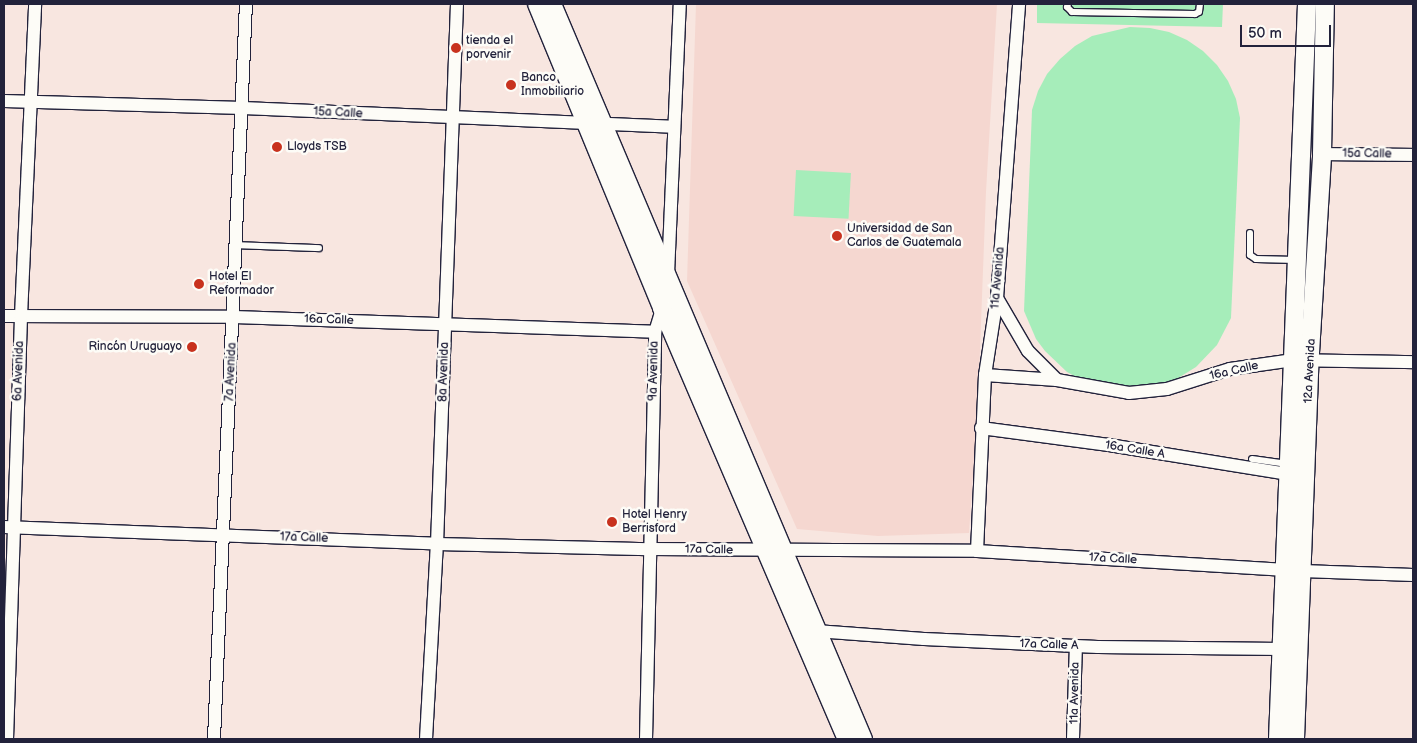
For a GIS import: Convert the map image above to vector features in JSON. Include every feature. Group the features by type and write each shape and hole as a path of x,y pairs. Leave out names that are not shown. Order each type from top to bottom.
{"main road":[{"path":"537,4 668,279 863,739"},
{"path":"552,4 662,308 847,739"},
{"name":"12a Avenida","path":"1278,739 1282,649 1293,570 1302,360 1297,260 1307,4"},
{"name":"12a Avenida","path":"1295,739 1293,570 1289,469 1302,360 1322,154 1326,4"}],"street":[{"name":"6a Avenida","path":"7,739 9,527 21,316 35,4"},
{"name":"7a Avenida","path":"214,739 234,317 246,4"},
{"name":"8a Avenida","path":"426,739 438,544 457,4"},
{"name":"9a Avenida","path":"646,739 655,332 668,279 673,127 680,4"},
{"name":"11a Avenida","path":"977,551 985,375 997,298 1019,4"},
{"name":"15a Calle","path":"4,101 243,108 453,119 673,127"},
{"name":"15a Calle","path":"1322,154 1413,155"},
{"path":"997,298 1028,351 1057,380"},
{"name":"16a Calle","path":"4,316 234,317 655,332"},
{"name":"16a Calle","path":"985,375 1057,380 1129,393 1167,389 1230,369 1302,360 1413,362"},
{"name":"16a Calle A","path":"982,428 1289,469"},
{"name":"17a Calle","path":"9,527 438,544 785,552 977,551 1293,570 1413,575"},
{"name":"17a Calle A","path":"816,631 924,639 1076,646 1282,649"},
{"name":"11a Avenida","path":"1074,739 1076,646"}],"lane":[{"path":"1068,4 1067,7 1072,12 1194,14 1199,12 1200,4"},
{"path":"1250,234 1250,255 1256,259 1297,260"},
{"path":"236,245 319,248"},
{"path":"1252,459 1289,469"}],"shaded area":[{"name":"Universidad de San Carlos de Guatemala","path":"696,4 997,4 986,192 978,402 969,533 878,536 797,529 687,281"}],"green space":[{"path":"1037,4 1223,4 1222,27 1037,23"},
{"path":"1130,27 1150,28 1169,32 1187,40 1203,51 1217,65 1228,81 1236,99 1240,118 1231,318 1217,345 1196,367 1170,383 1140,390 1080,379 1067,372 1045,351 1036,339 1024,311 1032,110 1038,91 1047,74 1075,46 1092,36"},
{"path":"796,170 851,173 849,219 794,216"}],"place":[{"name":"tienda el porvenir","path":"456,48"},
{"name":"Banco Inmobiliario","path":"511,85"},
{"name":"Lloyds TSB","path":"277,147"},
{"name":"Universidad de San Carlos de Guatemala","path":"837,236"},
{"name":"Hotel El Reformador","path":"199,284"},
{"name":"Rincón Uruguayo","path":"192,347"},
{"name":"Hotel Henry Berrisford","path":"612,522"}]}
